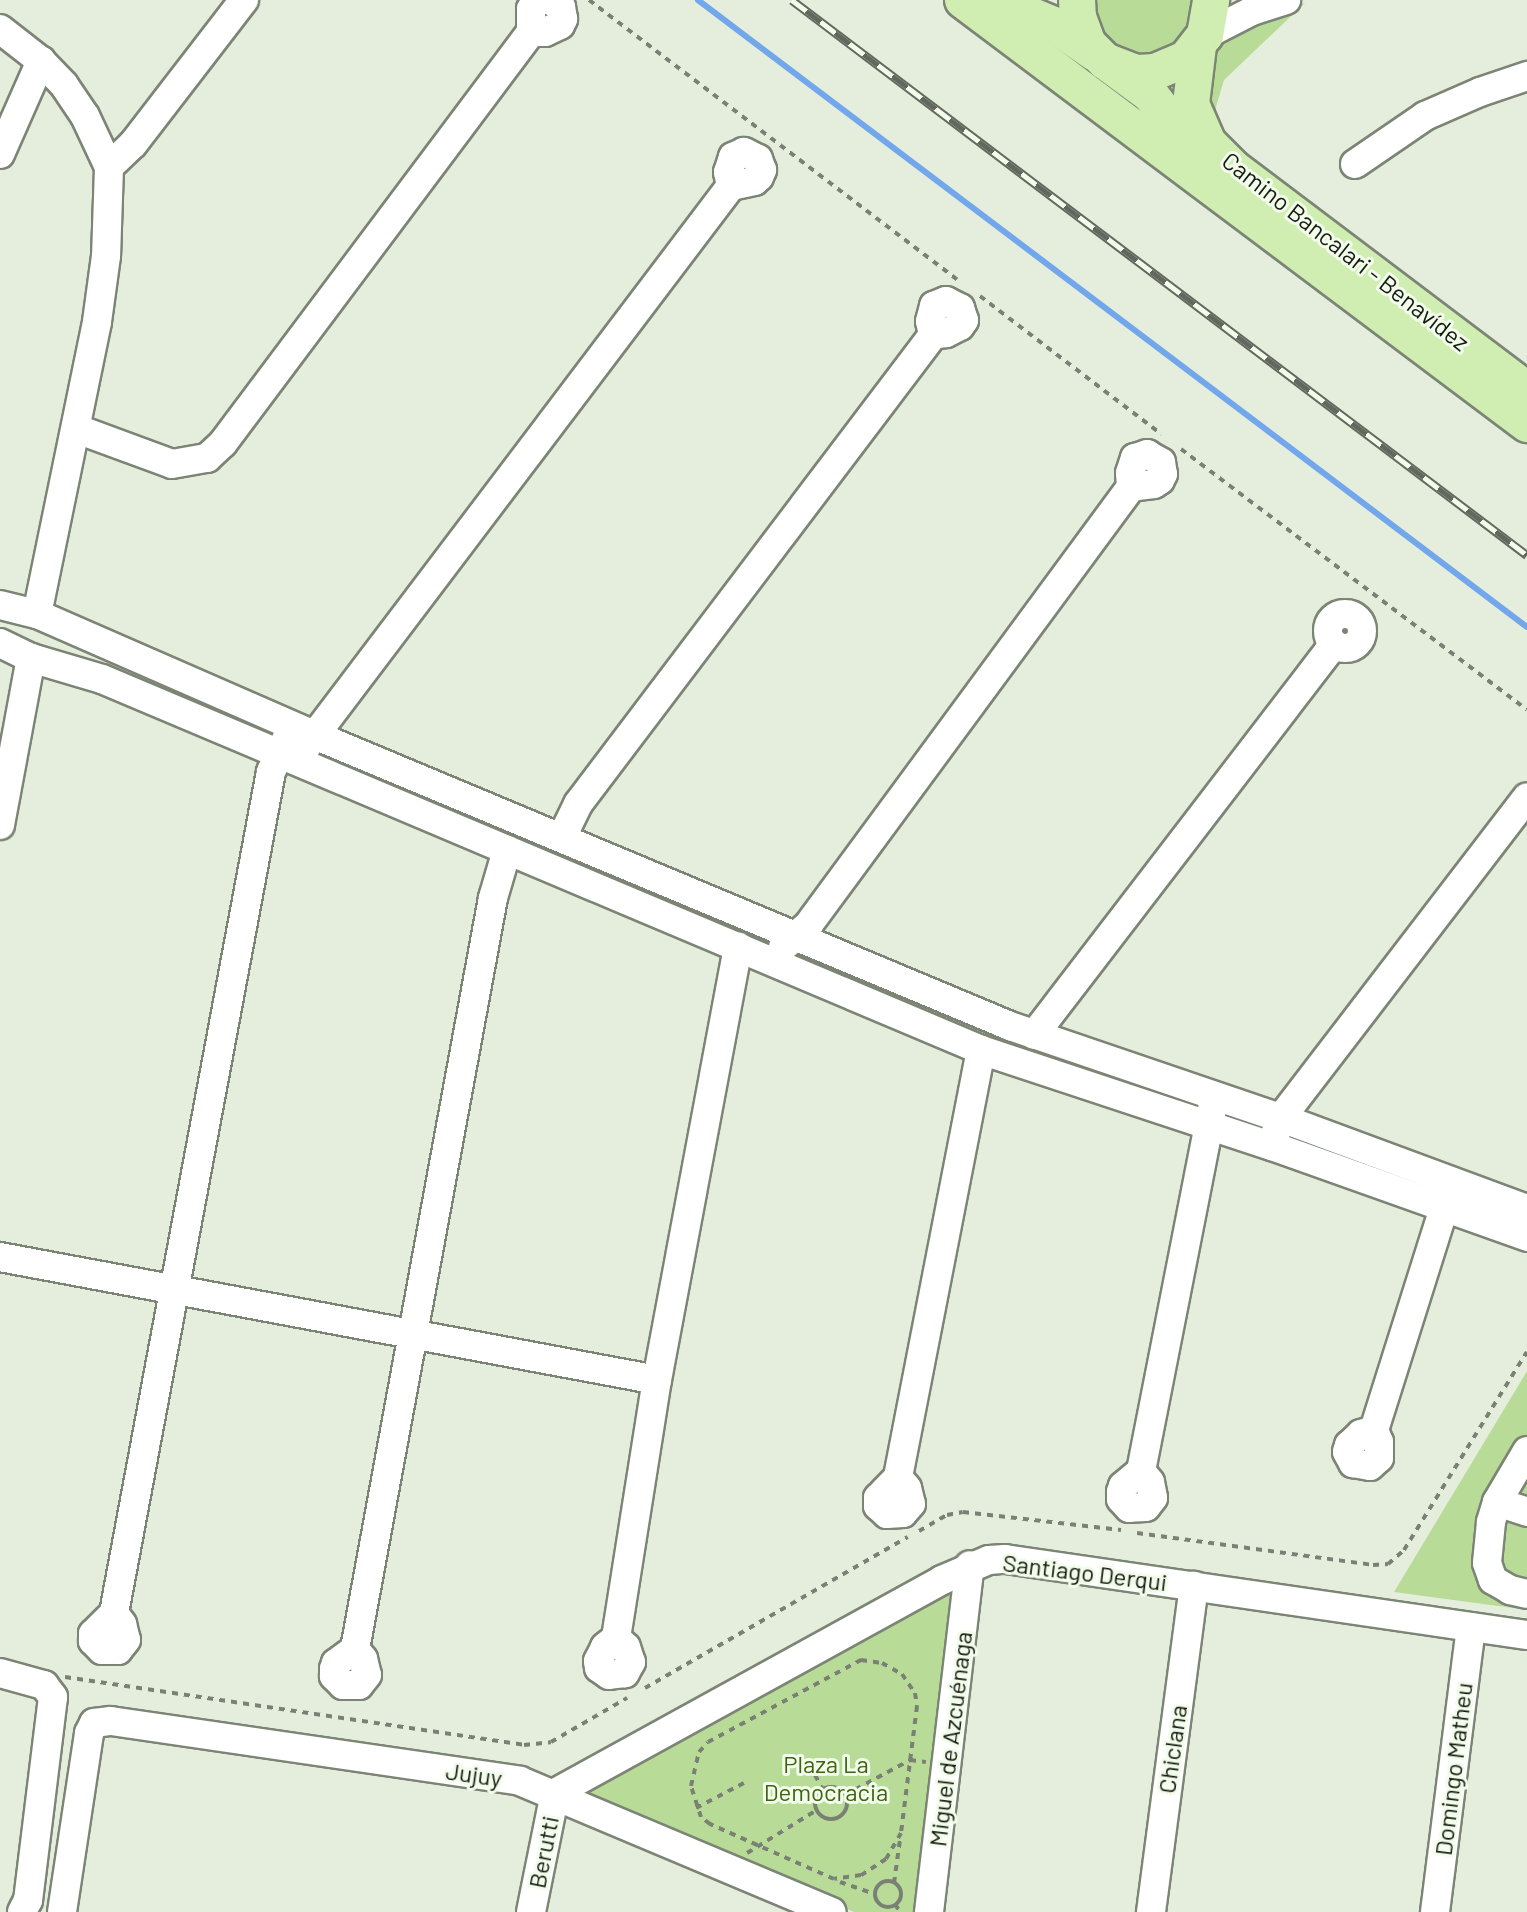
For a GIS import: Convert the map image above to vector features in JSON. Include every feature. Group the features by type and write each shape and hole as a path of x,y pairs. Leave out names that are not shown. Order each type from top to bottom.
{"main road":[{"name":"Camino Bancalari - Benavídez","path":"963,0 1527,424"},
{"name":"Camino Bancalari - Benavídez","path":"994,0 1056,26 1150,94 1222,185 1266,226"},
{"path":"1077,0 1081,31 1102,58 1121,69 1155,72 1186,59 1205,27"},
{"name":"Camino Bancalari - Benavídez","path":"1205,27 1191,104 1208,143 1233,168 1527,390"}],"street":[{"path":"109,167 133,144 244,0"},
{"path":"77,429 172,464 207,458 223,443 531,32 531,9 539,0"},
{"path":"531,32 545,32 560,25 563,19 561,7 550,0"},
{"path":"1205,27 1286,0"},
{"path":"0,29 41,61 64,85 85,116 109,167 106,256 77,429 8,626"},
{"path":"0,154 41,61"},
{"path":"1355,164 1425,116 1527,76"},
{"path":"114,1613 271,772 288,758 303,730 731,186"},
{"path":"560,872 567,864 567,839 578,804 933,335"},
{"path":"771,961 792,937 809,924 1131,487"},
{"path":"8,626 67,627 792,937 1030,1033 1281,1118 1448,1193"},
{"path":"8,626 31,658 102,679 990,1053 1207,1126 1448,1193 1524,1218"},
{"path":"64,668 76,656 77,646 67,627"},
{"path":"990,1053 1030,1033 1334,644"},
{"path":"0,825 31,658"},
{"path":"1272,1146 1281,1118 1527,797"},
{"path":"355,1649 493,898 514,853 534,825"},
{"path":"616,1638 657,1380 738,947"},
{"path":"1030,1033 1037,1069"},
{"path":"898,1477 990,1053"},
{"path":"1141,1471 1215,1097"},
{"path":"1374,1430 1448,1193"},
{"path":"0,1257 657,1380"},
{"path":"1527,1451 1497,1502 1491,1522 1490,1571 1493,1580 1510,1590 1527,1594"},
{"path":"1497,1502 1527,1512"},
{"name":"Santiago Derqui","path":"555,1793 970,1565 1005,1559 1527,1635"},
{"name":"Miguel de Azcuénaga","path":"929,1912 970,1565"},
{"name":"Chiclana","path":"1151,1912 1194,1586"},
{"name":"Domingo Matheu","path":"1435,1912 1471,1627"},
{"path":"0,1673 44,1685 53,1697 54,1711 28,1900 22,1912"},
{"name":"Jujuy","path":"62,1912 89,1733 94,1723 111,1721 520,1781 555,1793 832,1912"},
{"name":"Berutti","path":"531,1912 555,1793"}],"path":[{"path":"589,0 1169,439"},
{"path":"1181,448 1527,710"},
{"path":"44,1685 72,1676 537,1745 551,1742 947,1515 963,1512 1373,1565 1388,1564 1404,1550 1527,1352"},
{"path":"894,1883 917,1706 915,1693 892,1668 861,1660 849,1663 708,1742 699,1752 691,1786 696,1808 710,1824 875,1894 884,1906 895,1904"},
{"path":"845,1795 910,1760 947,1765"},
{"path":"815,1775 823,1790"},
{"path":"696,1808 744,1783"},
{"path":"833,1787 845,1795 845,1810 838,1818 827,1818 817,1810 816,1798 823,1790 833,1787"},
{"path":"725,1866 817,1810"},
{"path":"834,1879 849,1879 879,1866 892,1852 901,1833"},
{"path":"875,1894 883,1882 894,1883 901,1891 895,1904"},
{"path":"895,1904 900,1912"}],"green space":[{"path":"1088,0 1201,0 1199,22 1161,60 1108,49"},
{"path":"1305,3 1224,80 1216,107 1217,122 1203,98 1209,56 1222,38 1266,14"},
{"path":"1527,1371 1527,1610 1394,1592"},
{"name":"Plaza La Democracia","path":"954,1585 921,1912 854,1912 589,1795 588,1790"}],"waterway":[{"path":"698,0 1527,627"}],"railway":[{"path":"792,0 1527,555"}]}
